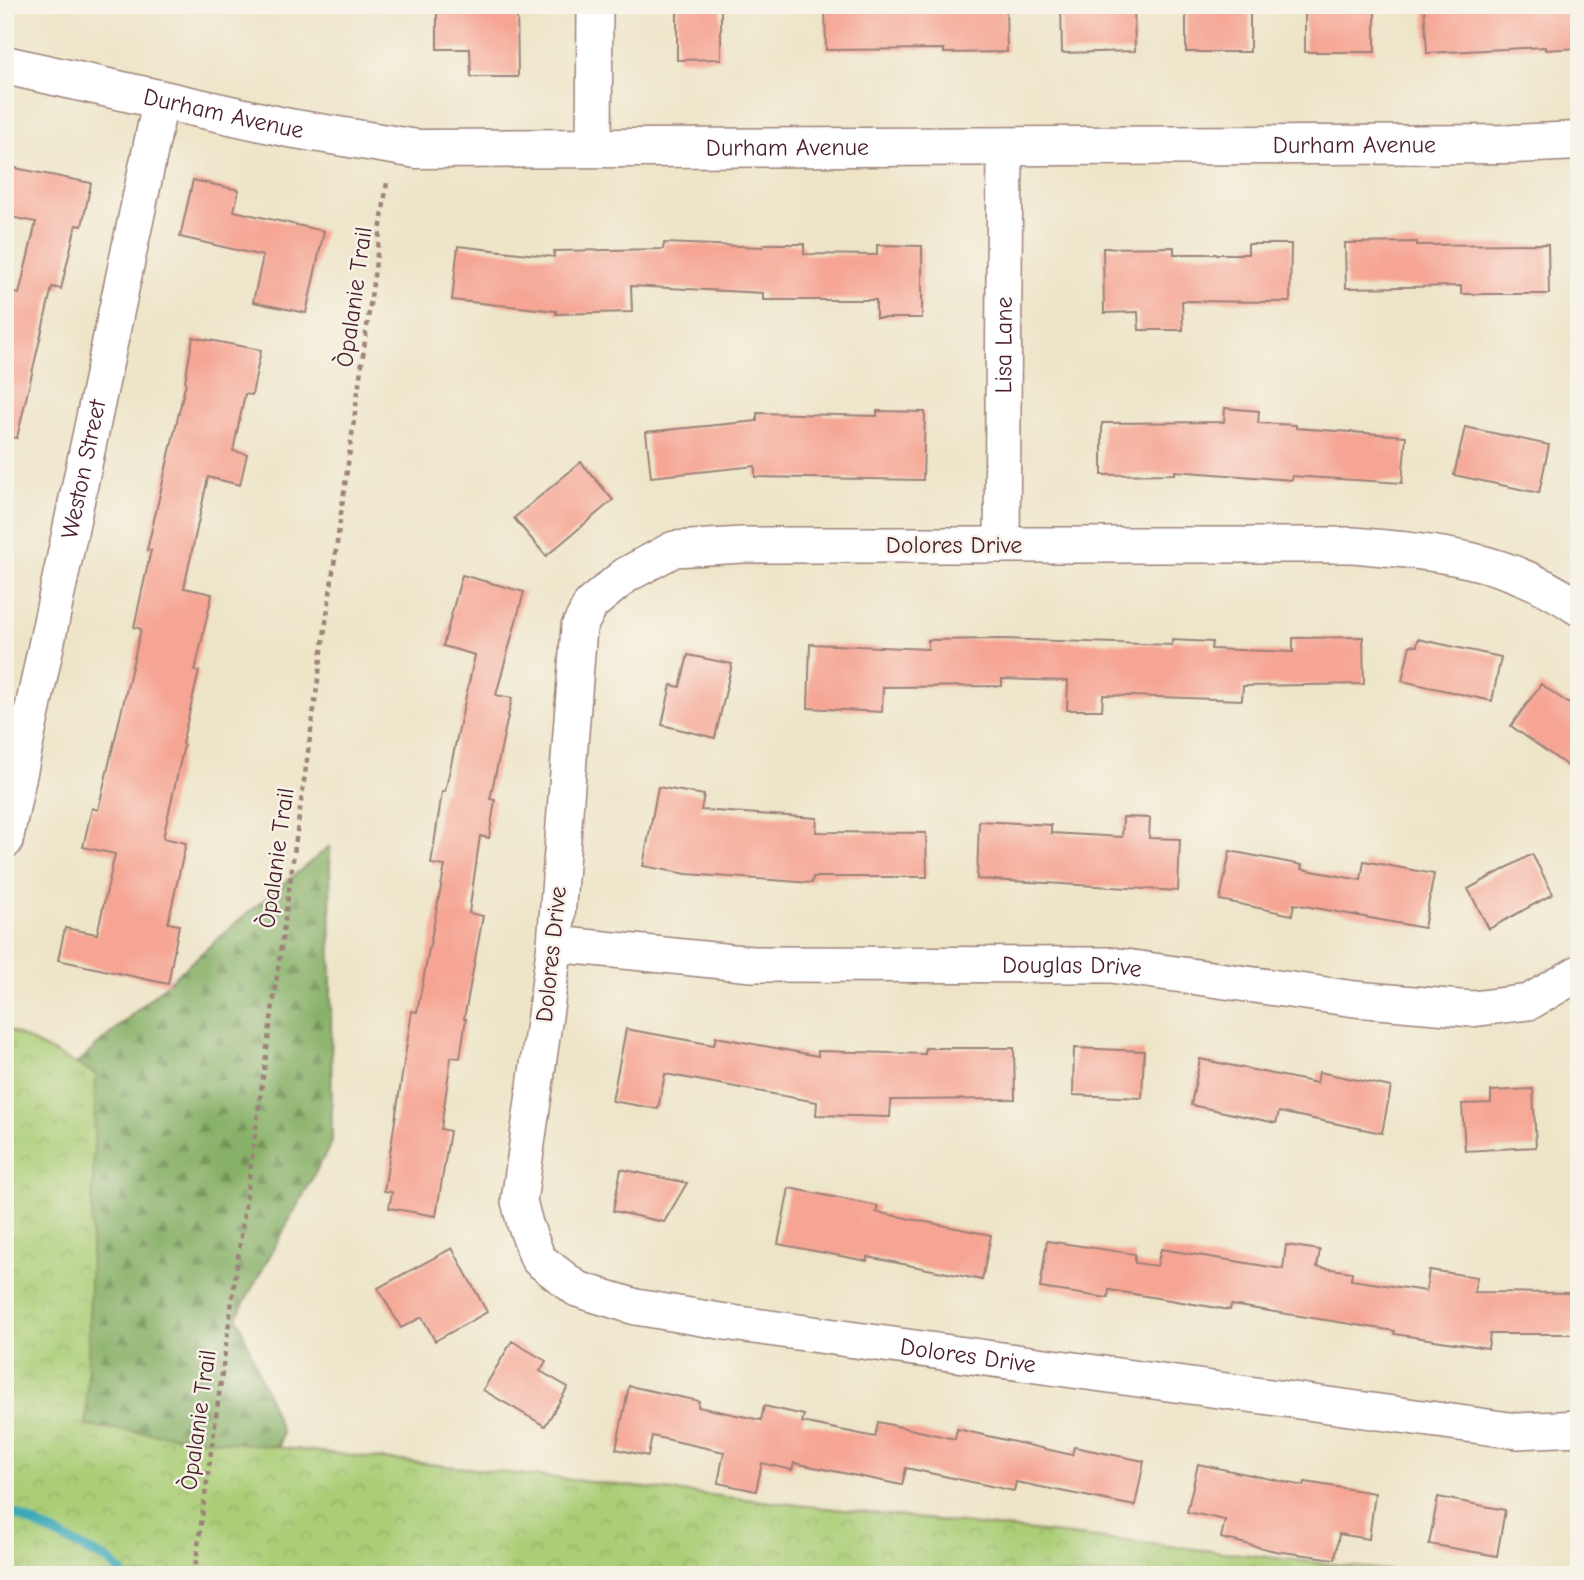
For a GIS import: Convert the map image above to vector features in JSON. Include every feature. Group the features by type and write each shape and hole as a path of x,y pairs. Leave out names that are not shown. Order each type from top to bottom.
{"street":[{"path":"594,5 594,149"},
{"name":"Durham Avenue","path":"5,65 289,128 416,149 1513,144 1579,141"},
{"name":"Weston Street","path":"5,841 161,99"},
{"name":"Lisa Lane","path":"1002,545 1005,146"},
{"name":"Dolores Drive","path":"1579,608 1556,592 1503,568 1442,553 1352,545 757,545 674,549 626,575 591,604 579,627 555,944 520,1201 538,1259 577,1289 636,1307 732,1323 1517,1431 1579,1429"},
{"name":"Douglas Drive","path":"555,944 752,964 1111,965 1355,999 1472,1009 1529,1003 1579,973"}],"path":[{"name":"Òpalanie Trail","path":"194,1575 392,146"}],"green space":[{"path":"330,846 332,1142 237,1316 282,1433 250,1575 5,1575 5,1057 59,1079 238,921"},
{"path":"5,1028 96,1074 86,1426 1430,1575 5,1575"}],"building":[{"path":"437,5 517,5 518,77 471,77 470,49 437,49"},
{"path":"677,5 721,5 721,59 677,60"},
{"path":"1061,5 1134,5 1135,51 1062,53"},
{"path":"1250,5 1250,52 1186,52 1186,7"},
{"path":"1305,5 1375,5 1375,52 1305,52"},
{"path":"1424,5 1579,5 1579,48 1545,50 1545,47 1427,53"},
{"path":"825,7 1006,7 1007,52 944,53 944,49 826,50"},
{"path":"5,166 91,183 82,226 76,225 61,289 52,287 17,438 5,437 5,291 19,294 36,222 5,216"},
{"path":"193,180 239,190 234,211 324,231 306,313 253,302 263,256 180,237"},
{"path":"1417,242 1417,245 1548,244 1549,294 1461,294 1461,286 1346,288 1345,243"},
{"path":"664,243 763,247 763,244 804,244 804,254 877,255 877,245 922,246 922,318 876,318 876,300 763,300 763,293 631,286 632,312 556,314 556,311 452,300 458,246 554,257 554,251 663,249"},
{"path":"1248,244 1291,244 1290,302 1182,301 1183,330 1139,330 1138,312 1104,313 1103,248 1174,247 1174,254 1248,254"},
{"path":"193,337 261,350 252,395 245,394 233,451 247,454 240,485 208,477 184,588 212,594 195,671 199,671 163,838 186,843 168,923 179,925 168,984 58,960 65,928 97,934 115,854 83,847 92,808 98,810 141,629 134,627 151,550 147,550 186,382"},
{"path":"1225,408 1259,411 1258,423 1406,436 1402,483 1292,476 1292,480 1175,471 1175,474 1102,475 1102,423 1224,422"},
{"path":"877,411 925,412 923,480 755,477 755,466 651,477 646,432 757,421 757,413 877,416"},
{"path":"1465,427 1549,445 1539,493 1454,475"},
{"path":"581,462 613,500 546,556 514,518"},
{"path":"462,575 524,592 496,695 512,698 490,799 495,800 489,838 480,836 469,913 483,916 464,1019 460,1058 451,1057 441,1129 450,1131 436,1216 389,1208 392,1192 384,1191 412,1011 417,1012 445,866 431,864 442,792 445,792 475,655 443,646"},
{"path":"1363,637 1364,684 1243,686 1242,700 1103,695 1102,710 1067,710 1068,681 1002,679 1002,686 883,687 882,712 808,708 810,644 928,649 928,640 1002,639 1172,645 1172,640 1212,642 1211,649 1293,652 1293,638"},
{"path":"1418,639 1501,657 1492,701 1402,681 1410,645 1417,646"},
{"path":"688,655 732,664 715,738 662,725 671,685 680,687"},
{"path":"1541,684 1579,711 1579,774 1511,726"},
{"path":"658,787 704,795 701,810 817,818 816,832 926,833 927,877 813,877 812,883 687,874 643,866"},
{"path":"1123,817 1150,818 1149,838 1180,839 1178,891 977,879 979,821 1051,825 1051,833 1122,837"},
{"path":"1230,851 1302,865 1301,869 1361,880 1364,861 1434,874 1424,928 1294,904 1292,915 1220,900"},
{"path":"1532,854 1553,894 1489,929 1468,889"},
{"path":"626,1029 714,1045 716,1037 818,1056 818,1051 925,1054 925,1048 1014,1048 1015,1099 891,1100 890,1117 816,1115 817,1102 665,1074 658,1109 612,1101"},
{"path":"1074,1048 1144,1051 1142,1098 1073,1095"},
{"path":"1200,1059 1317,1083 1319,1072 1391,1087 1382,1133 1279,1112 1276,1123 1191,1105"},
{"path":"1533,1089 1536,1147 1465,1151 1462,1104 1491,1103 1491,1091"},
{"path":"621,1169 687,1183 664,1222 613,1211"},
{"path":"789,1188 878,1206 876,1212 991,1235 982,1280 868,1257 867,1261 778,1244"},
{"path":"1047,1241 1135,1254 1135,1263 1157,1266 1161,1249 1283,1269 1286,1245 1320,1250 1317,1267 1352,1272 1351,1280 1426,1291 1429,1270 1477,1277 1474,1292 1579,1293 1579,1334 1490,1334 1488,1348 1231,1305 1230,1310 1109,1290 1108,1298 1040,1288"},
{"path":"452,1248 487,1312 435,1341 422,1317 401,1328 378,1288"},
{"path":"512,1341 546,1361 540,1371 568,1387 545,1426 483,1390"},
{"path":"629,1386 699,1401 698,1407 761,1420 764,1406 804,1415 802,1422 875,1437 878,1422 955,1439 957,1429 1072,1455 1074,1447 1144,1461 1135,1506 1016,1482 1014,1491 906,1468 902,1485 794,1463 792,1470 762,1463 756,1491 718,1483 724,1452 652,1436 648,1456 616,1449"},
{"path":"1198,1464 1304,1486 1305,1482 1375,1493 1369,1539 1339,1534 1335,1559 1275,1551 1221,1538 1225,1520 1187,1512"},
{"path":"1438,1497 1505,1510 1497,1556 1429,1544"}],"waterway":[{"path":"5,1509 111,1562 123,1575"}]}
